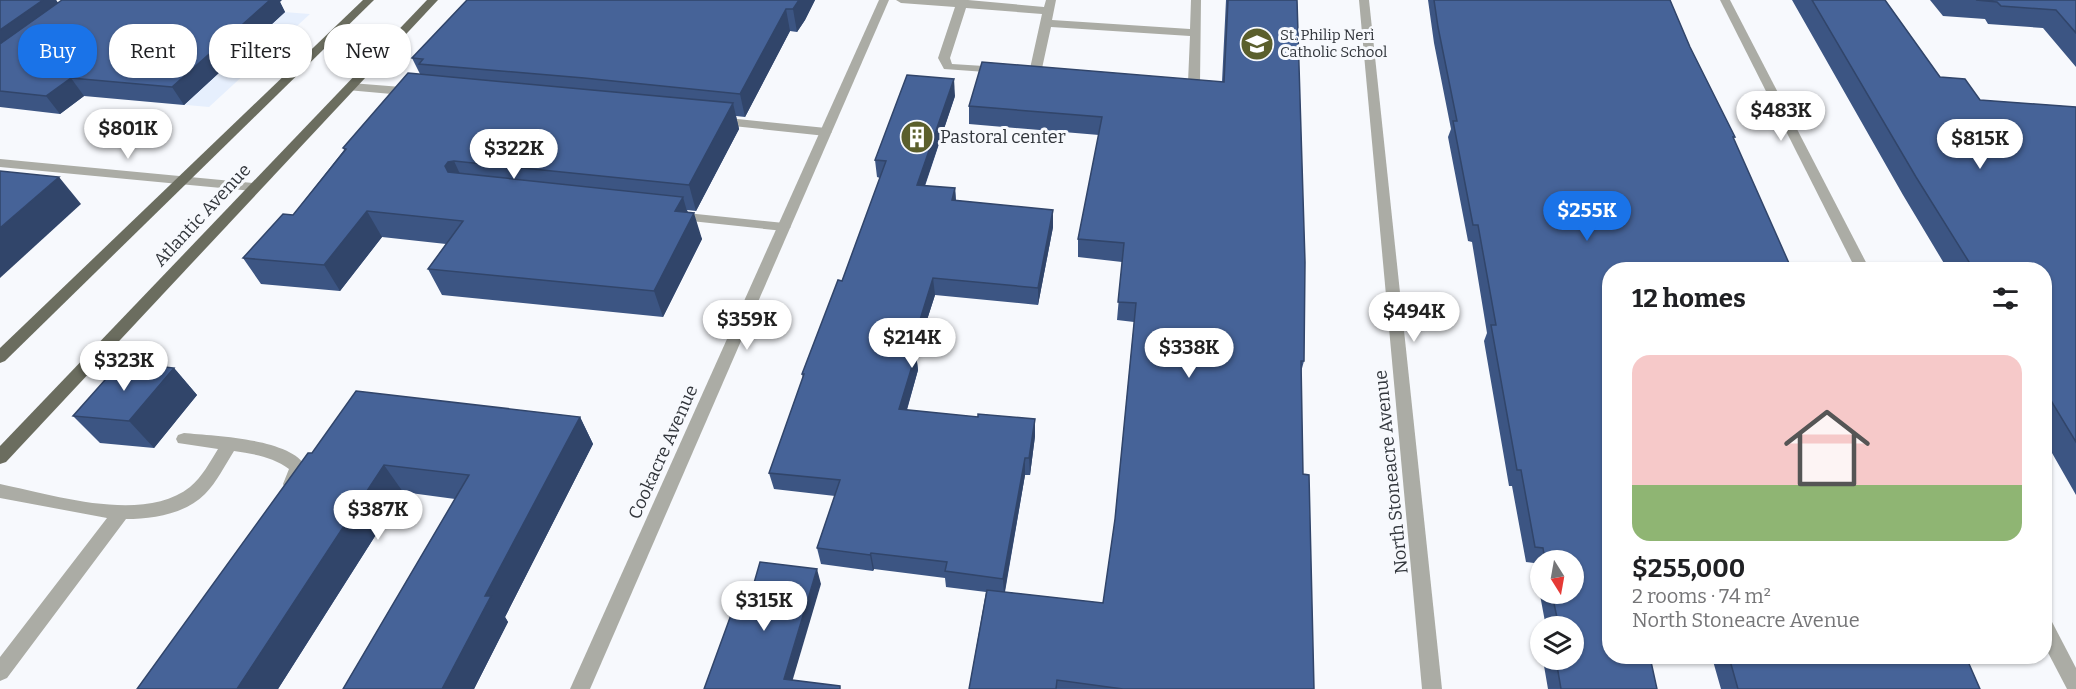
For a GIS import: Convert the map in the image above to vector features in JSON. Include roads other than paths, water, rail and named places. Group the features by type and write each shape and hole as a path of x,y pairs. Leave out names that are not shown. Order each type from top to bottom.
{"main road":[{"name":"Atlantic Avenue","path":"0,357 369,0"},
{"name":"Atlantic Avenue","path":"0,457 253,187 433,0"}],"street":[{"name":"Cookacre Avenue","path":"580,689 884,0"},
{"path":"901,0 962,2 1048,11 1194,33"},
{"path":"1164,85 1190,87 1194,83 1196,0"},
{"name":"North Stoneacre Avenue","path":"1364,0 1432,689"},
{"path":"1725,0 1859,262"},
{"path":"962,2 944,58 948,67 1029,72 1048,11"},
{"path":"351,87 429,93"},
{"path":"706,119 826,132"},
{"path":"0,163 253,187"},
{"path":"668,215 784,226"},
{"path":"184,439 269,452 290,459 298,467 283,498"},
{"path":"0,491 121,513 142,513 180,501 197,491 229,446"},
{"path":"0,672 121,513"},
{"path":"2052,641 2076,687"}],"place":[{"name":"St. Philip Neri Catholic School","path":"1257,44"},
{"name":"Pastoral center","path":"917,137"}]}
